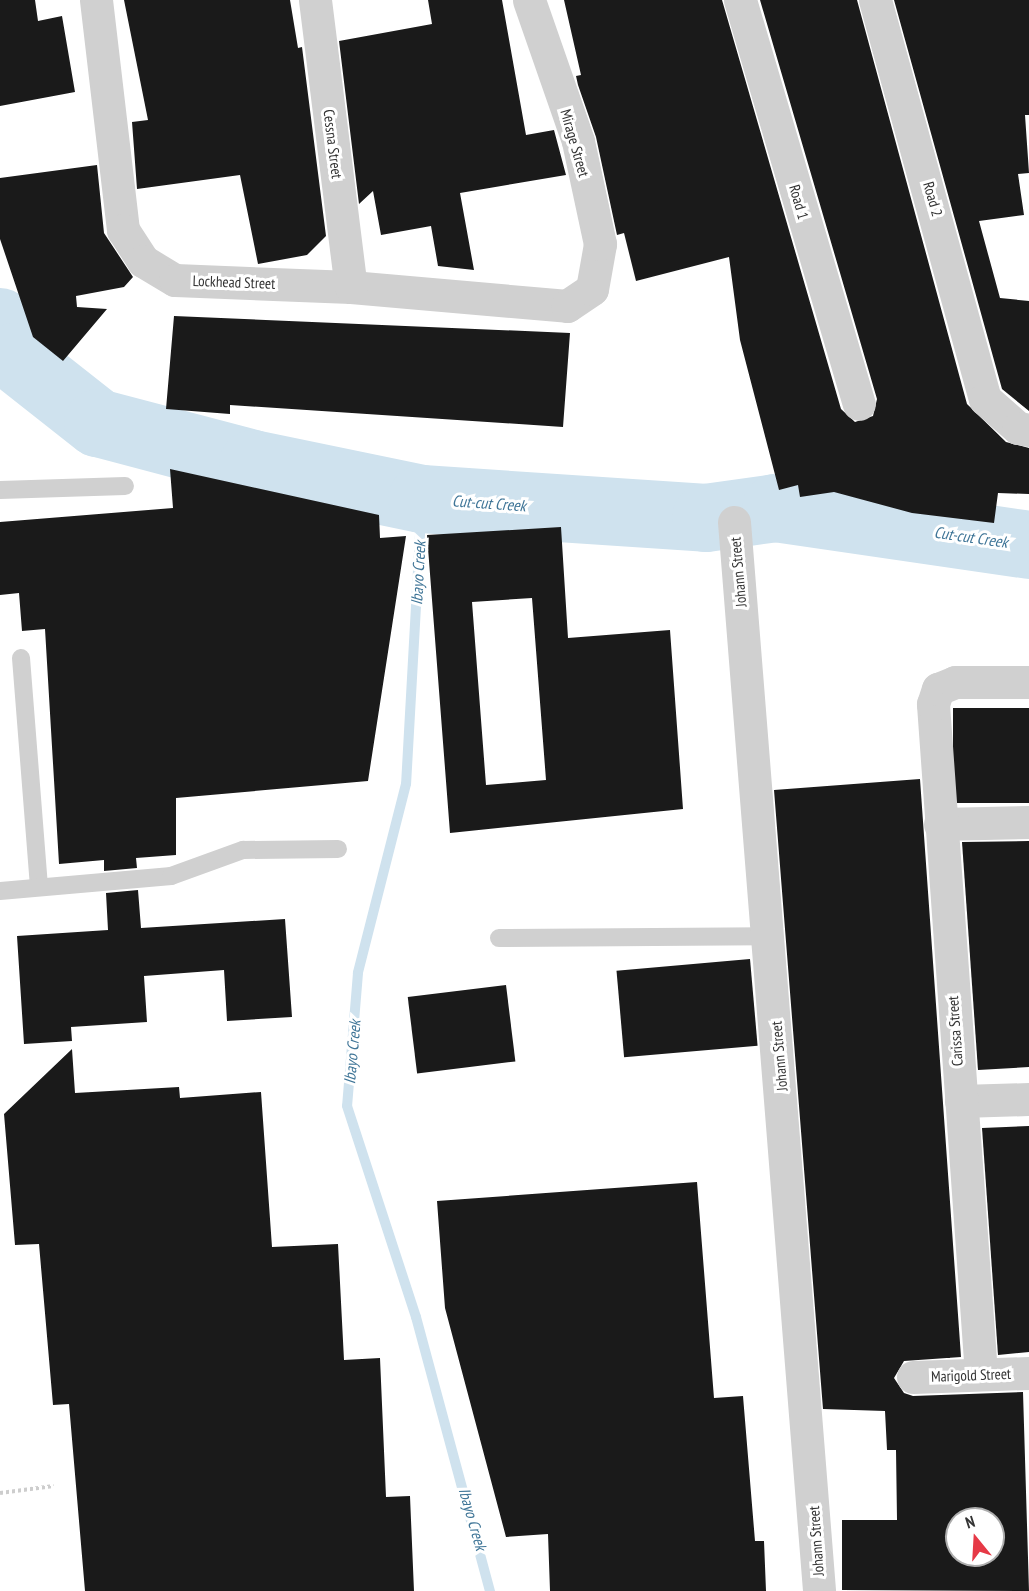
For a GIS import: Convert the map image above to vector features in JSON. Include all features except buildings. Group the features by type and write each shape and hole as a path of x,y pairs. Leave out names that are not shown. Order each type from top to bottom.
{"street":[{"name":"Lockhead Street","path":"96,0 123,230 143,261 174,280 351,287 567,306 592,289"},
{"name":"Cessna Street","path":"315,0 351,287"},
{"name":"Mirage Street","path":"529,0 580,152 600,244 592,289"},
{"name":"Road 1","path":"740,0 859,404"},
{"name":"Road 2","path":"875,0 985,399 1018,428 1029,430"},
{"name":"Johann Street","path":"734,522 819,1591"},
{"name":"Carissa Street","path":"981,1374 933,704 938,689 955,681 1029,682"},
{"path":"940,824 1029,822"},
{"path":"961,1101 1029,1099"},
{"name":"Marigold Street","path":"913,1377 1029,1373"}],"lane":[{"path":"0,490 125,486"},
{"path":"21,658 39,885"},
{"path":"0,891 39,885 171,876 243,850 338,849"},
{"path":"499,938 768,936"}],"path":[{"path":"0,1493 54,1486"}],"waterway":[{"name":"Cut-cut Creek","path":"0,322 14,357 98,423 253,464 422,499 706,518 776,508 1029,545"},
{"name":"Ibayo Creek","path":"422,499 406,784 358,973 347,1106 416,1317 490,1591"}]}
